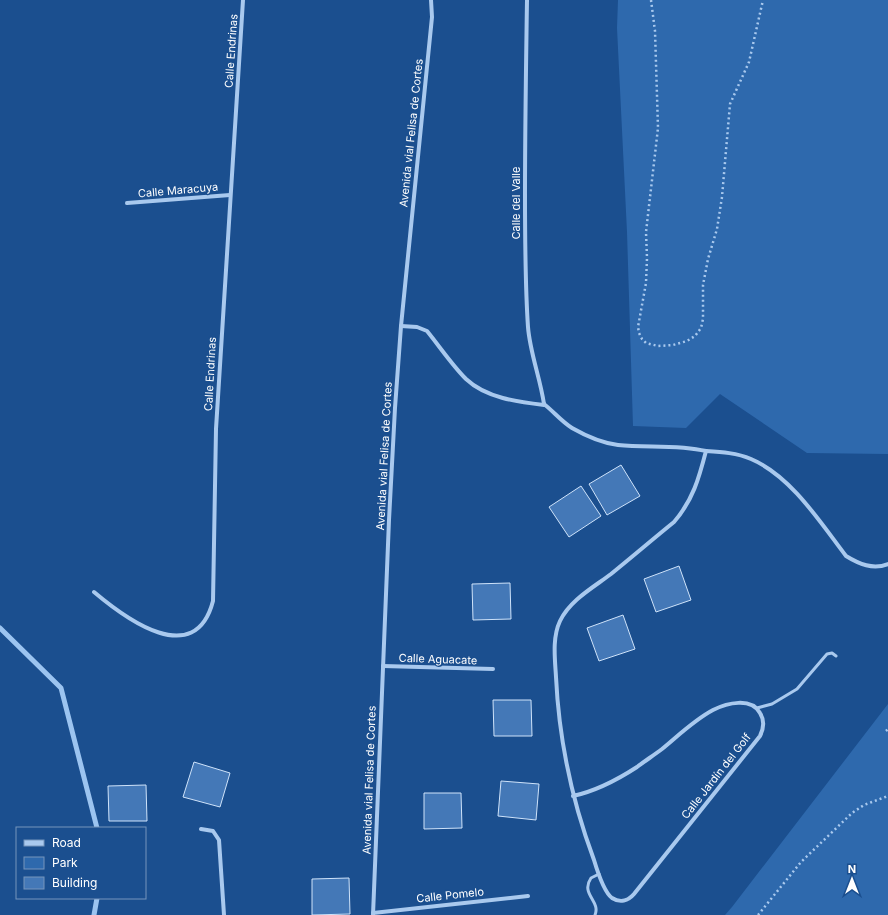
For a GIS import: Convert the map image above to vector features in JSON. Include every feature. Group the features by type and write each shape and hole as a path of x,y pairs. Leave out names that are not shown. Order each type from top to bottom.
{"street":[{"name":"Calle Endrinas","path":"94,592 115,610 138,624 155,632 172,635 186,634 195,630 206,620 213,601 216,429 243,0"},
{"name":"Avenida vial Felisa de Cortes","path":"373,914 389,512 401,326 432,17 431,0"},
{"name":"Calle del Valle","path":"527,0 525,221 527,313 533,359 542,386 544,404"},
{"name":"Calle Maracuya","path":"127,203 230,195"},
{"path":"401,326 417,327 426,331 467,380 480,388 508,400 544,404 570,427 592,438 617,444 692,447 706,451 726,452 742,456 761,464 791,486 846,556 858,563 871,567 888,564"},
{"name":"Calle Jardín del Golf","path":"706,451 697,485 683,512 674,522 582,595 570,607 560,620 555,642 556,686 562,743 573,796 582,828 599,874 609,895 622,901 631,898 760,736 763,719 757,708"},
{"name":"Calle Aguacate","path":"383,666 492,670"},
{"path":"573,796 604,786 635,768 713,710 738,702 750,704 757,708"},
{"path":"201,829 213,832 219,840 224,915"},
{"name":"Calle Pomelo","path":"373,914 528,896"}],"lane":[{"path":"757,708 772,704 797,689 827,654 832,653 836,656"},
{"path":"595,915 596,907 587,886 591,878 599,874"}],"path":[{"path":"651,0 655,31 658,128 646,232 646,283 638,327 642,339 646,343 658,346 673,345 687,341 695,336 701,328 703,319 703,285 708,259 717,229 722,196 730,104 749,62 763,0"},
{"path":"758,915 801,862 852,813 864,805 888,796"}],"green space":[{"path":"618,0 888,0 888,454 807,453 720,394 686,428 633,426 627,232 617,28"},
{"path":"888,704 888,915 725,915 732,907"}],"building":[{"path":"621,465 640,496 607,515 589,484"},
{"path":"581,486 601,516 569,537 549,507"},
{"path":"679,566 691,600 656,612 644,579"},
{"path":"510,583 511,619 473,620 472,584"},
{"path":"623,615 635,649 599,661 587,628"},
{"path":"493,700 531,700 532,736 494,736"},
{"path":"194,762 230,773 220,807 183,797"},
{"path":"501,781 539,784 536,820 498,816"},
{"path":"146,785 147,821 109,821 108,786"},
{"path":"424,793 461,793 462,828 424,829"},
{"path":"349,878 350,914 312,915 312,879"}],"waterway":[{"path":"0,628 61,688 97,827"},
{"path":"94,915 97,899"}]}
